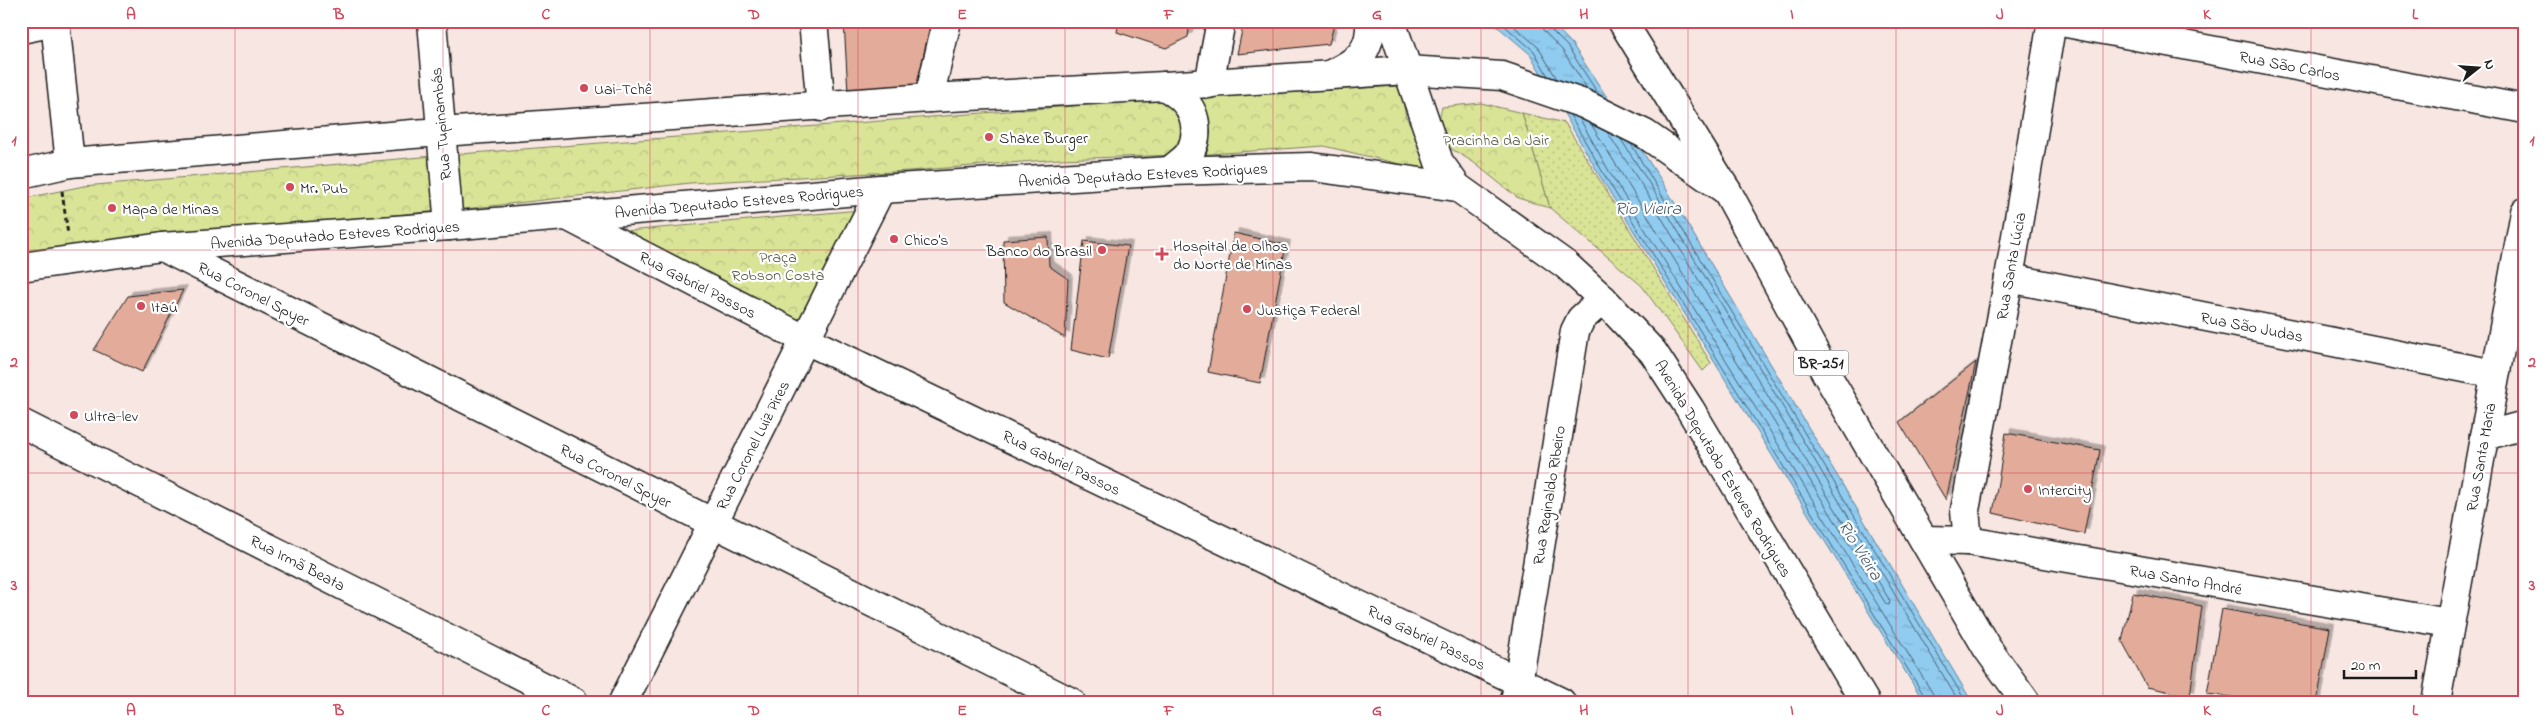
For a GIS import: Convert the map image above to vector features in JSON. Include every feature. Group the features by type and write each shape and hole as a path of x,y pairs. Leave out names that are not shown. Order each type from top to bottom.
{"street":[{"name":"Rua Tupinambás","path":"432,21 449,226"},
{"path":"813,21 821,107"},
{"path":"929,98 947,21"},
{"path":"1209,84 1221,21"},
{"path":"1329,74 1352,64 1366,48 1370,21"},
{"name":"Avenida Deputado Esteves Rodrigues","path":"1391,21 1439,162 1456,187 1566,265 1603,299 1653,352 1690,409 1865,702"},
{"name":"BR-251","path":"1622,21 1727,191 1827,375 1987,648 2026,702"},
{"name":"Rua São Carlos","path":"2054,21 2525,109"},
{"name":"Rua Santa Lúcia","path":"1968,541 1966,510 2054,21"},
{"path":"21,28 55,22 70,163"},
{"path":"21,174 70,163 440,132 929,98 1209,84 1329,74 1407,70 1502,76 1584,104 1645,134 1727,191"},
{"path":"1165,86 1185,101 1192,115 1196,130 1194,142 1188,156 1170,171"},
{"name":"Avenida Deputado Esteves Rodrigues","path":"21,267 162,247 449,226 881,189 1170,171 1312,167 1456,187"},
{"name":"Rua Coronel Luiz Pires","path":"623,702 711,523 806,340 881,189"},
{"name":"Rua Santa Maria","path":"2436,702 2448,623 2525,212"},
{"name":"Rua Gabriel Passos","path":"567,216 806,340 1516,691 1561,702"},
{"name":"Rua Coronel Spyer","path":"162,247 1070,702"},
{"name":"Rua São Judas","path":"2009,278 2495,374"},
{"name":"Rua Reginaldo Ribeiro","path":"1516,691 1575,331 1581,319 1603,299"},
{"name":"Rua Irmã Beata","path":"21,423 574,702"},
{"path":"2484,436 2525,425"},
{"path":"1924,540 1942,524 1966,510"},
{"name":"Rua Santo André","path":"1924,540 1968,541 2448,623"}],"path":[{"path":"63,198 68,239"}],"green space":[{"path":"1400,86 1406,117 1438,173 1324,146 1210,154 1059,159 909,171 690,183 474,208 208,231 21,253 21,199 84,186 422,157 1123,102"},
{"name":"Pracinha da Jair","path":"1481,103 1522,113 1550,208 1518,198 1473,162 1445,145 1438,125 1442,107"},
{"path":"1522,113 1565,123 1711,363 1703,371 1642,286 1550,208"},
{"name":"Praça Robson Costa","path":"860,210 799,333 616,232"}],"water":[{"name":"Rio Vieira","path":"1491,21 1550,21 1572,44 1661,180 1972,702 1924,702 1601,178 1530,54"}],"building":[{"path":"844,21 931,21 916,90 848,93"},
{"path":"1119,21 1190,21 1188,37 1166,48 1117,32"},
{"path":"1244,21 1335,21 1329,44 1237,54"},
{"name":"Justiça Federal","path":"1234,233 1286,245 1260,383 1208,372"},
{"path":"1048,237 1049,266 1068,279 1065,338 1004,302 1003,240"},
{"path":"1084,241 1128,246 1108,359 1071,350"},
{"path":"183,290 142,372 94,350 128,296"},
{"path":"1976,362 1946,500 1899,422"},
{"path":"2006,433 2100,450 2084,534 1993,513"},
{"path":"2133,593 2202,606 2190,696 2147,687 2122,641"},
{"path":"2222,609 2330,628 2317,702 2270,702 2207,694"}],"place":[{"name":"Uai-Tchê","path":"584,88"},
{"name":"Shake Burger","path":"989,137"},
{"name":"Mr. Pub","path":"290,187"},
{"name":"Mapa de Minas","path":"112,208"},
{"name":"Chico's","path":"894,239"},
{"name":"Banco do Brasil","path":"1102,250"},
{"name":"Hospital de Olhos do Norte de Minas","path":"1162,254"},
{"name":"Itaú","path":"141,306"},
{"name":"Justiça Federal","path":"1247,309"},
{"name":"Ultra-lev","path":"74,415"},
{"name":"Intercity","path":"2028,489"}]}
